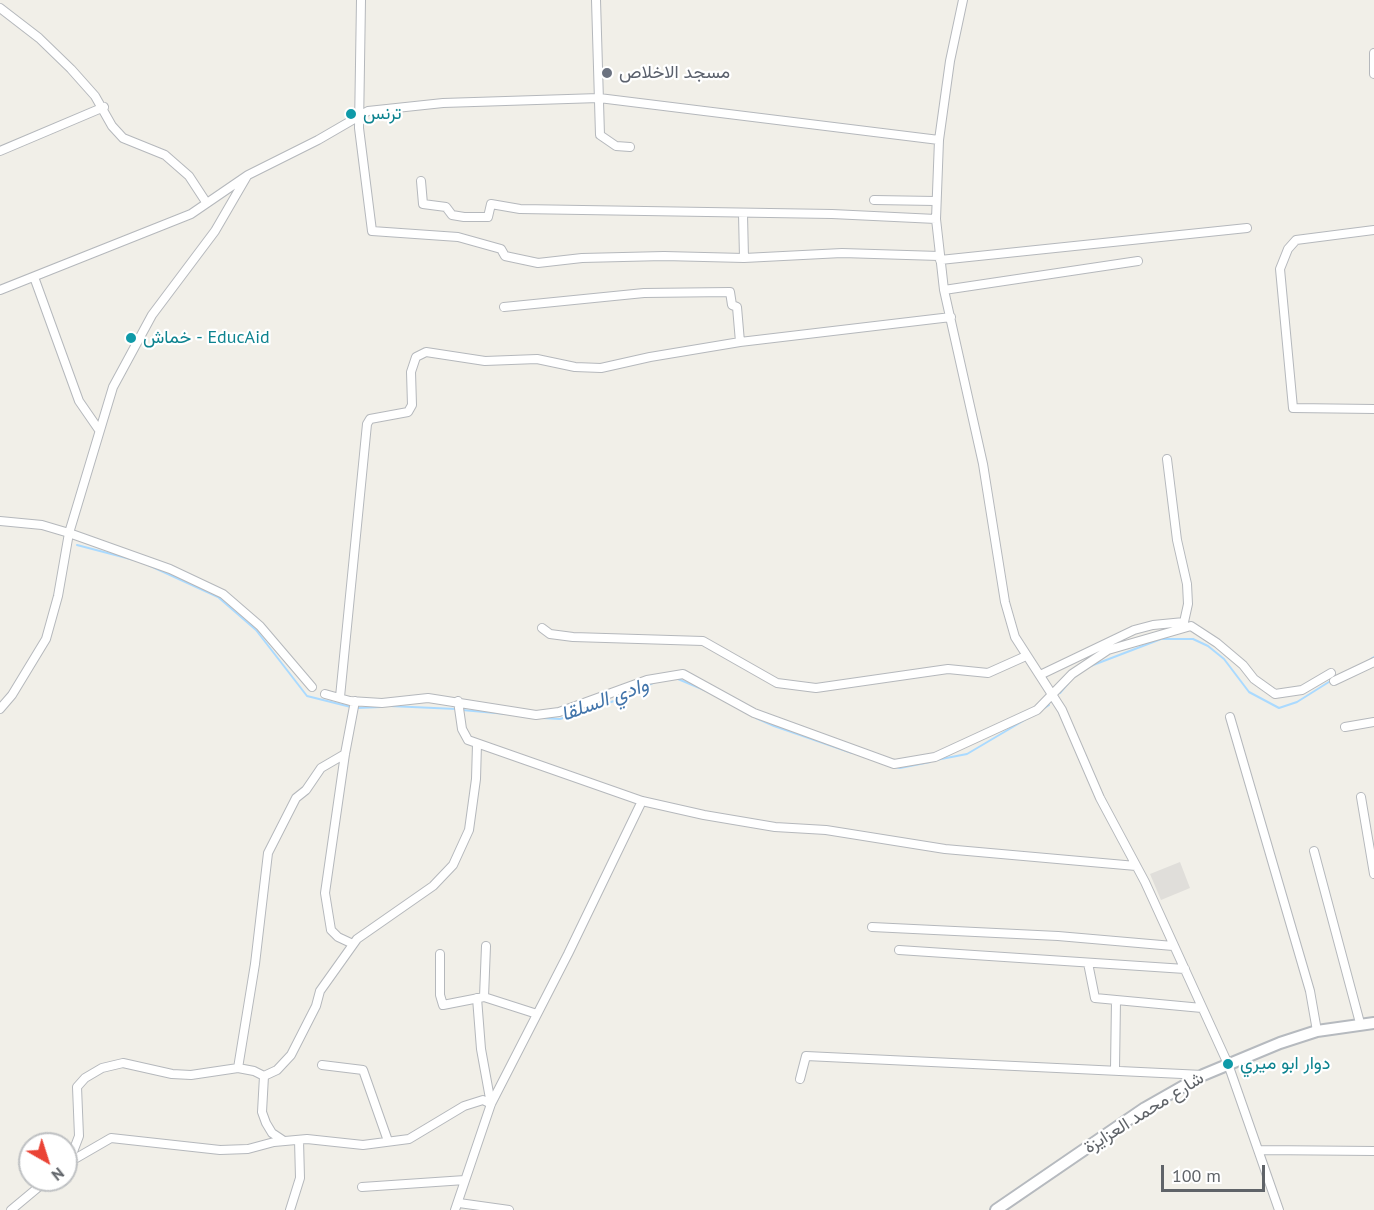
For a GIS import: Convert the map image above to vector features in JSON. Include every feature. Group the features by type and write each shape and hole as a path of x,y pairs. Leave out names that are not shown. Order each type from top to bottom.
{"main road":[{"name":"شارع محمد العزايزة","path":"996,1210 1145,1108 1203,1075 1317,1031 1369,1022"}],"street":[{"path":"361,0 360,116 367,206 372,231 375,232 397,231 458,237 501,249 505,256 538,263 582,258 664,256 744,258 842,253 939,258 1247,228"},
{"path":"596,0 600,135 616,146 630,147"},
{"path":"963,0 950,61 939,140 936,219 944,290 983,464 1005,602 1015,637 1062,710 1100,798 1136,866 1185,969 1227,1064 1260,1150 1279,1210"},
{"path":"0,8 63,61 104,107 112,126 123,138 165,155 189,176 206,202"},
{"path":"1374,53 1374,74"},
{"path":"0,290 191,214 248,175 318,140 368,111 443,103 599,98 939,140"},
{"path":"0,151 104,107"},
{"path":"0,709 12,695 46,639 58,596 69,533 113,387 152,315 215,231 248,175"},
{"path":"421,181 423,204 446,207 452,215 464,218 488,217 491,204 520,209 936,219"},
{"path":"874,200 935,201"},
{"path":"743,214 744,258"},
{"path":"1374,230 1296,240 1288,249 1280,269 1293,408 1374,409"},
{"path":"944,290 1138,261"},
{"path":"34,277 79,401 99,430"},
{"path":"504,307 644,293 730,292 732,305 736,307 740,342"},
{"path":"340,697 367,424 370,419 408,412 412,405 411,372 416,357 426,352 485,361 537,359 575,367 602,368 740,342 951,317"},
{"path":"1040,675 1134,630 1153,625 1184,622 1188,604 1187,584 1183,571 1181,546 1177,540 1167,459"},
{"path":"0,521 42,525 69,533 170,569 223,594 260,626 312,687"},
{"path":"325,694 355,701 382,703 428,698 536,714 558,712 647,680 683,674 754,714 894,764 935,757 982,738 1037,710 1072,674 1108,650 1191,626 1217,643 1243,665 1254,679 1275,694 1302,690 1374,662"},
{"path":"542,628 550,634 573,637 703,641 777,683 816,688 948,669 988,673 1026,656"},
{"path":"353,944 338,937 331,930 325,893 355,701"},
{"path":"458,701 462,729 468,740 642,801 704,815 775,827 837,832 945,849 1136,866"},
{"path":"1230,717 1310,991 1317,1031"},
{"path":"1345,727 1374,722"},
{"path":"78,1139 77,1087 85,1078 102,1068 123,1063 150,1071 191,1075 238,1068 264,1076 277,1070 291,1055 316,1006 320,991 353,944 433,886 453,865 469,830 476,779 477,744"},
{"path":"238,1068 255,964 268,853 296,798 306,790 321,768 345,754"},
{"path":"1361,797 1374,874"},
{"path":"509,1210 457,1206 491,1104 642,801"},
{"path":"1314,851 1369,1022"},
{"path":"872,927 1058,936 1173,946"},
{"path":"486,946 480,997 481,1049 491,1104"},
{"path":"898,950 1185,969"},
{"path":"440,954 442,1003 452,1004 480,997 537,1014"},
{"path":"1088,963 1095,998 1202,1008"},
{"path":"1115,1069 1116,1000"},
{"path":"800,1079 806,1056 1203,1075"},
{"path":"322,1065 363,1070 388,1141"},
{"path":"264,1076 262,1112 272,1133 284,1141"},
{"path":"78,1156 111,1138 220,1150 248,1149 299,1140 363,1145 419,1135 464,1106 483,1100 491,1104"},
{"path":"290,1210 300,1178 299,1140"},
{"path":"1260,1150 1374,1151"},
{"path":"362,1187 465,1180"},
{"path":"11,1210 32,1192"}],"shaded area":[{"path":"1180,862 1190,888 1161,900 1150,874"}],"waterway":[{"name":"وادي السلقا","path":"77,545 138,561"},
{"name":"وادي السلقا","path":"146,564 218,597 256,630 307,696 351,707"},
{"name":"وادي السلقا","path":"1088,667 1161,639 1193,639 1208,646 1224,659 1249,692 1279,708 1297,702 1332,680"},
{"name":"وادي السلقا","path":"1368,661 1374,657"},
{"name":"وادي السلقا","path":"672,679 678,679 709,692"},
{"name":"وادي السلقا","path":"1060,693 1070,681"},
{"name":"وادي السلقا","path":"542,718 560,719 617,700 655,682"},
{"name":"وادي السلقا","path":"1043,709 1049,705"},
{"name":"وادي السلقا","path":"390,706 456,709"},
{"name":"وادي السلقا","path":"357,708 381,707"},
{"name":"وادي السلقا","path":"462,710 507,714"},
{"name":"وادي السلقا","path":"756,718 852,753"},
{"name":"وادي السلقا","path":"936,760 967,754 1028,718"},
{"name":"وادي السلقا","path":"895,767 930,762"}],"place":[{"name":"مسجد الاخلاص","path":"607,73"},
{"name":"ترنس","path":"351,114"},
{"name":"خماش - EducAid","path":"131,338"},
{"name":"دوار ابو ميري","path":"1228,1064"}]}
